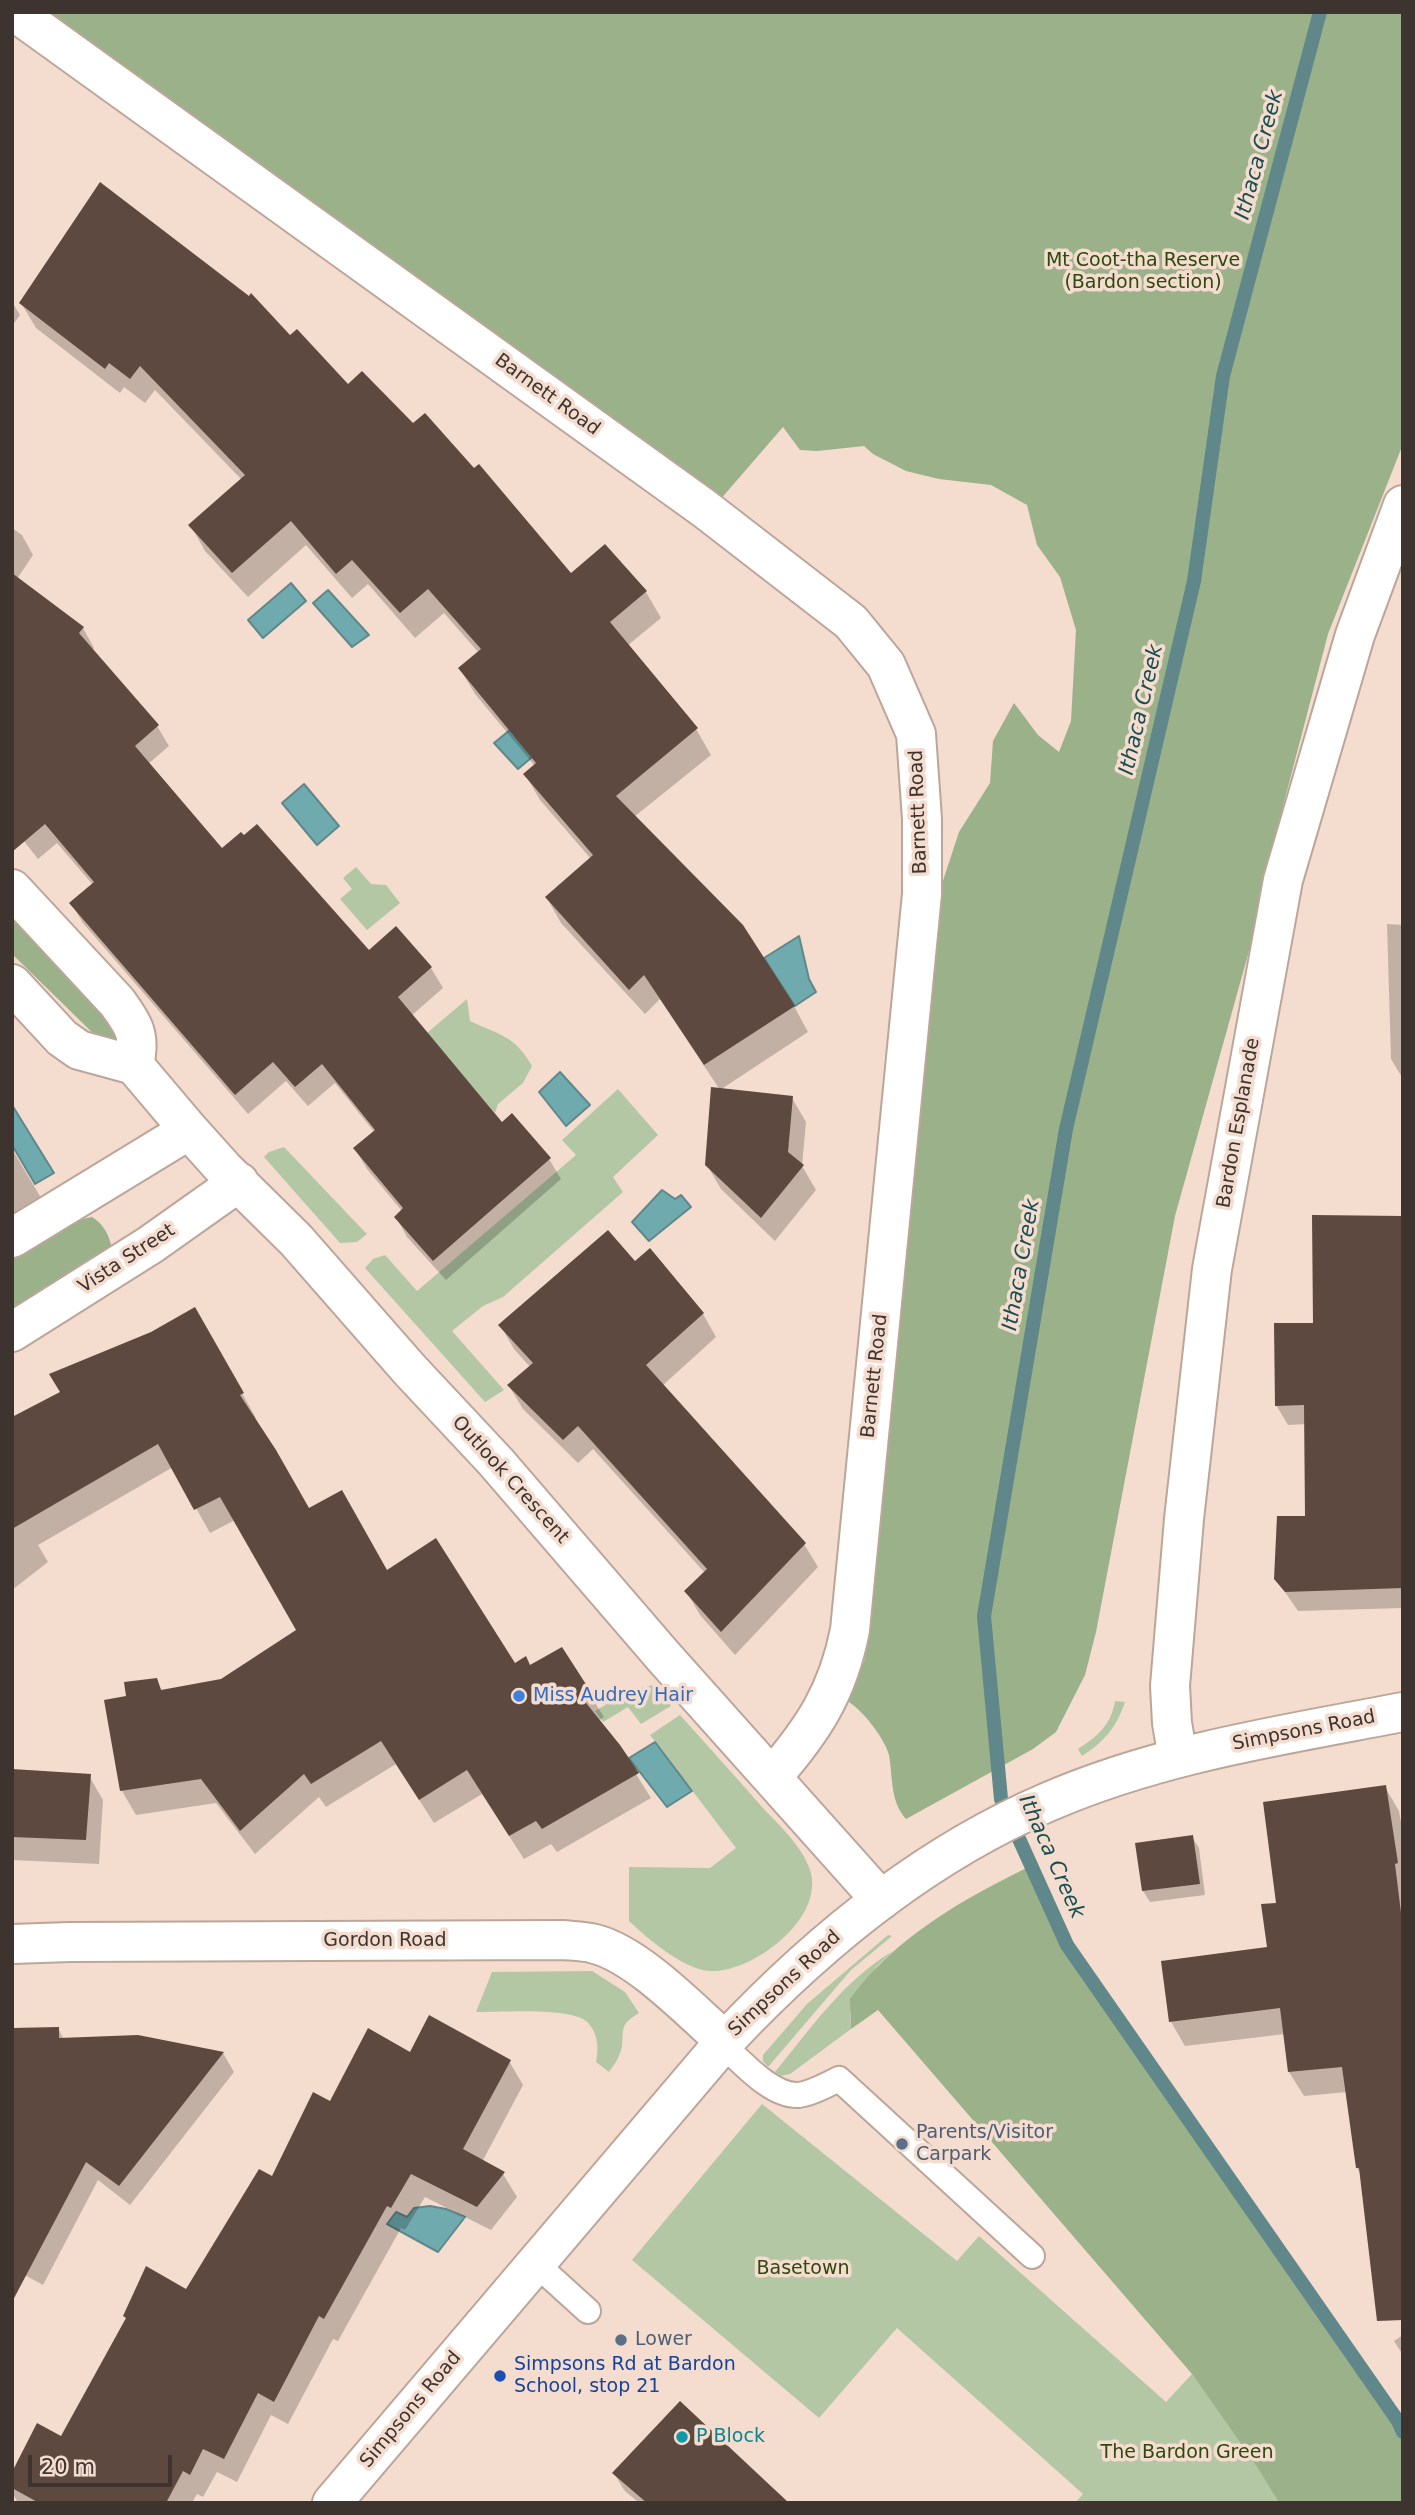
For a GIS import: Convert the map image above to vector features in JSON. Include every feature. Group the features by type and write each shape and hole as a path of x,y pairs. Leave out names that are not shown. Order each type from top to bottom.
{"street":[{"name":"Barnett Road","path":"15,12 705,509 851,622 886,665 916,734 922,820 922,894 850,1630 840,1670 813,1727 772,1777"},
{"name":"Bardon Esplanade","path":"1178,1758 1171,1716 1171,1672 1184,1518 1217,1243 1283,880 1355,635 1403,505"},
{"path":"12,889 117,1002 129,1019 136,1032 138,1049 134,1065 79,1051 62,1038 12,984"},
{"name":"Outlook Crescent","path":"134,1065 188,1130 296,1240 409,1369 496,1462 663,1656 881,1900"},
{"path":"12,1238 188,1130"},
{"name":"Vista Street","path":"12,1332 150,1245 239,1182"},
{"name":"Simpsons Road","path":"332,2503 724,2043 789,1975 881,1900 963,1845 1045,1803 1095,1783 1178,1758 1260,1739 1403,1712"},
{"name":"Gordon Road","path":"12,1944 588,1942 613,1951 643,1970 724,2043"}],"lane":[{"path":"724,2043 772,2088 784,2093 806,2093 839,2079 1032,2256"},
{"path":"535,2263 588,2311"}],"green space":[{"name":"Mt Coot-tha Reserve (Bardon section)","path":"40,12 1403,12 1403,444 1328,634 1249,951 1175,1216 1096,1632 1085,1675 1056,1732 1033,1749 906,1819 897,1805 889,1755 883,1741 865,1716 845,1700 857,1680 869,1638 936,902 959,832 990,783 993,741 1014,703 1038,735 1059,752 1071,721 1076,630 1060,577 1037,545 1027,505 991,485 939,479 906,471 873,454 864,446 800,450 783,427 719,501"},
{"path":"356,867 371,884 386,885 400,903 367,930 340,899 352,889 343,878"},
{"path":"12,912 111,1015 126,1043 103,1043 12,954"},
{"path":"467,999 470,1021 513,1042 532,1066 523,1083 498,1104 495,1113 427,1033"},
{"path":"618,1089 658,1135 613,1177 623,1192 503,1297 483,1306 452,1331 504,1390 485,1402 365,1268 373,1259 385,1255 417,1291 576,1155 562,1140"},
{"path":"284,1147 367,1234 357,1242 340,1243 264,1157 269,1152"},
{"path":"92,1217 107,1233 111,1245 108,1250 12,1308 12,1258 82,1219"},
{"path":"654,1685 671,1706 641,1724 628,1707 603,1722 595,1711 631,1690"},
{"path":"1115,1701 1125,1702 1118,1719 1103,1740 1082,1756 1078,1749 1102,1729 1110,1717"},
{"path":"680,1715 789,1836 802,1853 810,1870 812,1888 807,1906 796,1924 782,1940 764,1953 726,1969 709,1971 688,1965 655,1944 629,1921 629,1867 710,1868 736,1848 650,1735"},
{"path":"1031,1866 1067,1945 1398,2421 1403,2432 1403,2503 1279,2503 1192,2374 878,2010 851,2029 850,1999 887,1957 956,1906"},
{"path":"888,1935 892,1936 851,1970 768,2067 763,2061 763,2055 807,2004"},
{"path":"893,1951 876,1967 850,2013 851,2029 790,2074 780,2076 775,2072 843,1991"},
{"path":"592,1971 625,1992 639,2013 624,2026 620,2053 609,2072 596,2062 597,2045 593,2030 586,2021 578,2017 550,2012 476,2012 492,1972"},
{"path":"762,2104 957,2261 979,2236 1166,2402 1192,2374 1279,2503 1075,2503 1083,2494 897,2328 819,2418 632,2260"}],"water":[{"path":"291,583 306,601 263,638 248,620"},
{"path":"328,590 369,635 352,647 313,603"},
{"path":"543,703 565,729 518,769 494,743"},
{"path":"304,784 339,826 317,845 282,803"},
{"path":"799,936 809,979 816,992 795,1006 764,958"},
{"path":"560,1072 590,1105 566,1126 539,1092"},
{"path":"12,1105 54,1173 35,1184 12,1145"},
{"path":"662,1190 675,1199 681,1195 691,1207 649,1241 632,1222"},
{"path":"655,1742 692,1791 667,1807 629,1758"},
{"path":"430,2206 465,2217 438,2252 387,2224 396,2212 407,2217 414,2208"}],"building":[{"path":"100,182 249,296 251,293 290,335 297,329 348,384 362,371 413,423 425,413 474,468 479,464 571,573 605,544 647,591 610,622 698,728 616,796 743,925 795,1006 704,1065 644,975 629,990 545,897 593,855 523,774 536,763 458,668 481,649 428,589 400,613 352,560 336,574 291,521 232,573 188,525 245,475 140,366 130,379 109,363 105,369 19,303"},
{"path":"12,573 84,627 79,633 159,725 135,746 222,848 241,832 244,835 257,824 369,950 396,926 432,967 398,997 502,1122 512,1113 551,1158 433,1261 394,1217 403,1208 353,1148 375,1130 322,1064 295,1087 273,1062 235,1095 69,903 94,882 45,824 12,852"},
{"path":"711,1087 793,1096 788,1152 804,1165 761,1218 705,1165"},
{"path":"1312,1215 1403,1216 1403,1588 1285,1592 1274,1579 1277,1516 1305,1516 1304,1405 1275,1406 1274,1323 1313,1323"},
{"path":"608,1230 635,1261 650,1248 704,1313 646,1365 806,1543 721,1632 684,1591 707,1569 578,1426 563,1440 507,1385 533,1363 498,1325"},
{"path":"195,1307 244,1393 240,1395 309,1508 342,1490 387,1570 436,1538 515,1663 526,1656 530,1665 562,1647 591,1692 582,1698 639,1773 542,1829 536,1821 509,1836 467,1770 419,1800 381,1741 311,1784 304,1774 240,1831 201,1779 120,1791 104,1700 126,1696 124,1682 157,1678 161,1690 221,1679 296,1630 220,1497 194,1510 158,1444 12,1529 12,1417 60,1392 49,1374 151,1332"},
{"path":"12,1769 91,1774 86,1840 12,1837"},
{"path":"1386,1785 1398,1863 1395,1864 1403,1929 1403,2320 1377,2321 1359,2168 1356,2168 1342,2067 1288,2072 1280,2008 1169,2022 1161,1961 1267,1947 1261,1904 1276,1903 1263,1802"},
{"path":"1193,1835 1200,1884 1142,1891 1135,1843"},
{"path":"429,2015 511,2060 463,2149 505,2172 477,2207 411,2174 391,2208 387,2206 324,2319 319,2316 274,2402 258,2393 224,2459 203,2449 190,2475 183,2471 166,2503 39,2503 12,2488 12,2472 37,2423 61,2436 126,2318 123,2316 146,2266 186,2289 259,2169 272,2176 313,2092 330,2101 368,2028 410,2052"},
{"path":"59,2027 59,2038 138,2035 224,2052 119,2186 86,2162 12,2302 12,2028"},
{"name":"P Block","path":"680,2401 789,2503 647,2503 612,2473"}],"waterway":[{"name":"Ithaca Creek","path":"1320,12 1223,376 1194,581 1066,1129 984,1616 1001,1799 1067,1945 1398,2421 1403,2432"}],"place":[{"name":"Miss Audrey Hair","path":"519,1696"},
{"name":"Parents/Visitor Carpark","path":"902,2144"},
{"name":"Lower","path":"621,2340"},
{"name":"Simpsons Rd at Bardon School, stop 21","path":"500,2376"},
{"name":"P Block","path":"682,2437"}],"park label":[{"name":"Basetown","path":"803,2269"},
{"name":"The Bardon Green","path":"1187,2453"}]}
